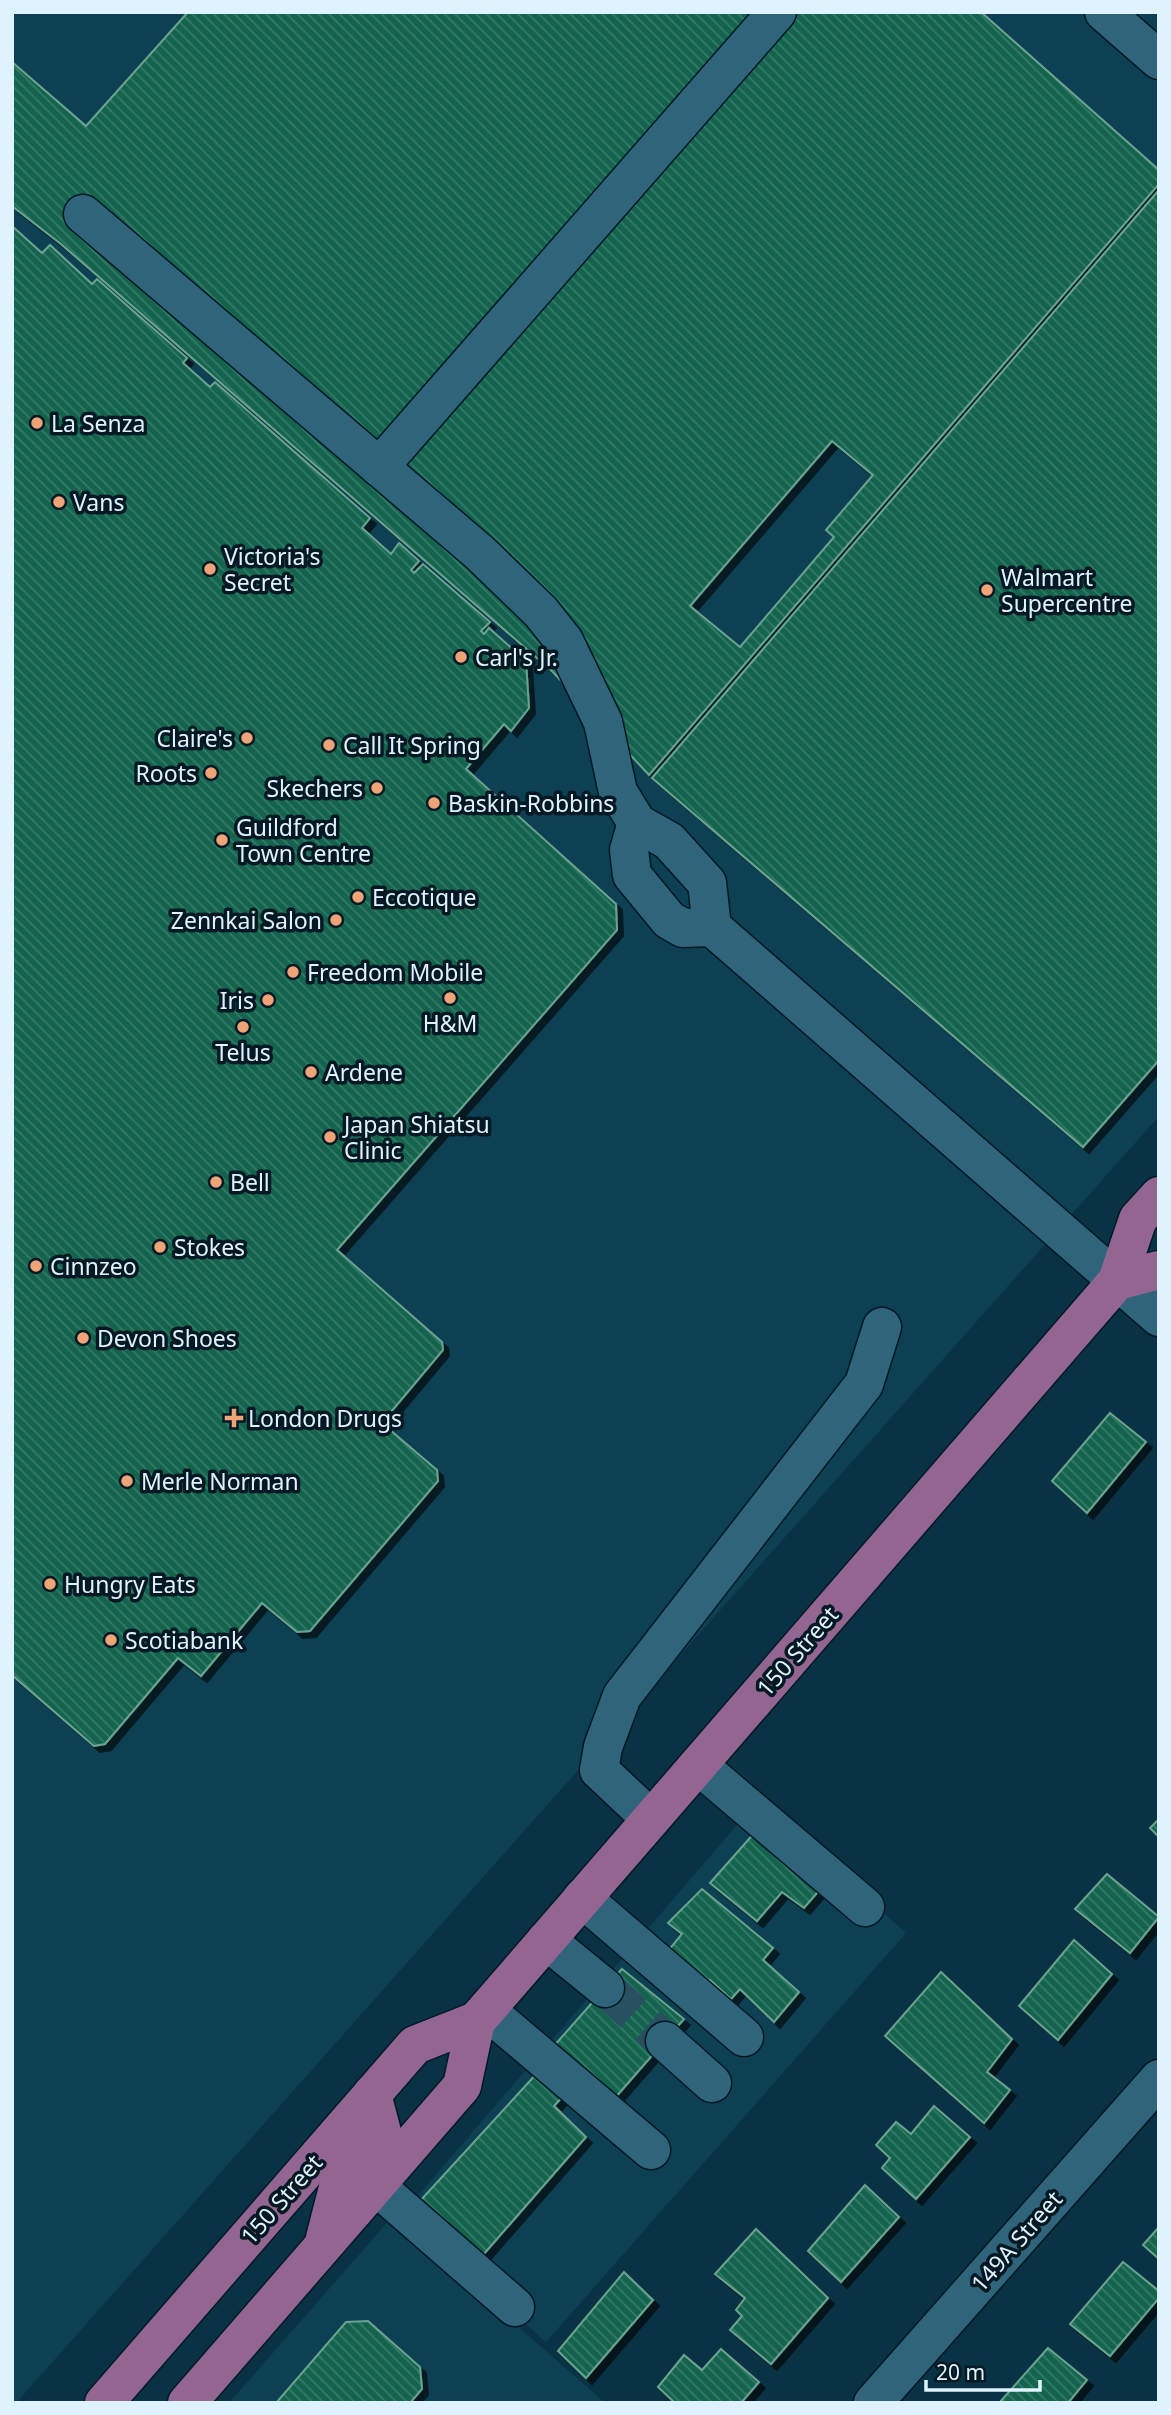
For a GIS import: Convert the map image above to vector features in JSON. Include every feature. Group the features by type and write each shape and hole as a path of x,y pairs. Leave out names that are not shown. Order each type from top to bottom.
{"main road":[{"name":"150 Street","path":"104,2403 415,2045 481,2015 1117,1281 1139,1219 1159,1196"},
{"path":"1117,1281 1159,1270"},
{"name":"150 Street","path":"187,2403 462,2085 481,2015"},
{"path":"323,2248 340,2180 382,2132 372,2094"}],"street":[{"path":"379,467 778,12"},
{"path":"1104,12 1159,61"},
{"path":"83,214 480,553 541,612 564,640 603,722 618,792 637,822 668,841 707,883 712,927 1159,1317"},
{"path":"637,822 629,850 632,875 669,920 684,928 712,927"},
{"path":"651,1819 599,1770 603,1747 622,1696 864,1384 882,1327"},
{"path":"698,1765 865,1907"},
{"path":"582,1898 744,2037"},
{"path":"546,1940 605,1988"},
{"path":"481,2015 651,2150"},
{"path":"665,2041 712,2083"},
{"name":"149A Street","path":"873,2403 1159,2079"},
{"path":"376,2186 515,2307"}],"shaded area":[{"path":"12,12 1159,12 1159,1116 16,2403 12,2403"},
{"path":"757,1802 906,1933 546,2342 402,2214"},
{"path":"393,2216 605,2403 229,2403"}],"building":[{"path":"188,12 981,12 1159,170 1159,184 649,775 553,672 61,244 12,206 12,62 86,126","holes":["832,441 873,475 826,530 834,537 740,647 690,606"]},
{"name":"Walmart Supercentre","path":"1159,190 1159,1060 1083,1147 652,778"},
{"path":"12,226 42,253 50,245 92,284 97,279 187,358 183,363 210,387 215,382 370,518 362,528 391,554 399,543 419,561 411,570 414,573 423,564 490,622 481,631 484,634 489,628 526,661 529,708 511,731 504,724 466,769 616,904 617,930 337,1250 442,1342 443,1350 391,1412 382,1411 376,1418 437,1470 438,1481 310,1631 297,1632 262,1603 201,1676 178,1658 105,1744 94,1746 12,1675"},
{"path":"1110,1413 1146,1442 1087,1513 1052,1481"},
{"path":"1159,1819 1159,1837 1150,1828"},
{"path":"757,1830 822,1887 804,1908 782,1892 757,1921 710,1883"},
{"path":"1107,1874 1159,1917 1130,1953 1075,1909"},
{"path":"702,1889 773,1948 763,1960 799,1992 774,2022 740,1989 731,1999 710,1980 704,1986 663,1957 682,1934 668,1923"},
{"path":"1074,1940 1112,1974 1058,2040 1019,2006"},
{"path":"622,1969 684,2019 614,2099 553,2047"},
{"path":"941,1972 1012,2039 987,2072 1010,2090 984,2123 885,2036"},
{"path":"539,2071 565,2094 554,2106 586,2137 483,2255 420,2201"},
{"path":"934,2106 970,2137 916,2199 882,2168 890,2158 876,2145 896,2122 911,2134"},
{"path":"865,2185 899,2217 841,2282 808,2251"},
{"path":"1159,2227 1159,2259 1143,2245"},
{"path":"756,2229 828,2298 771,2364 730,2330 742,2316 736,2310 745,2298 715,2274"},
{"path":"1123,2262 1159,2291 1159,2298 1110,2356 1070,2324"},
{"path":"624,2272 653,2300 586,2378 558,2351"},
{"path":"368,2321 420,2367 422,2389 410,2403 276,2403 346,2322"},
{"path":"1048,2348 1087,2380 1068,2403 999,2403"},
{"path":"721,2349 759,2382 741,2403 675,2403 658,2387 684,2355 702,2370"}],"tunnel":[{"path":"605,1988 665,2041"}],"place":[{"name":"La Senza","path":"37,423"},
{"name":"Vans","path":"59,502"},
{"name":"Victoria's Secret","path":"210,569"},
{"name":"Walmart Supercentre","path":"987,590"},
{"name":"Carl's Jr.","path":"461,657"},
{"name":"Claire's","path":"247,738"},
{"name":"Call It Spring","path":"329,745"},
{"name":"Roots","path":"211,773"},
{"name":"Skechers","path":"377,788"},
{"name":"Baskin-Robbins","path":"434,803"},
{"name":"Guildford Town Centre","path":"222,840"},
{"name":"Eccotique","path":"358,897"},
{"name":"Zennkai Salon","path":"336,920"},
{"name":"Freedom Mobile","path":"293,972"},
{"name":"H&M","path":"450,998"},
{"name":"Iris","path":"268,1000"},
{"name":"Telus","path":"243,1027"},
{"name":"Ardene","path":"311,1072"},
{"name":"Japan Shiatsu Clinic","path":"330,1137"},
{"name":"Bell","path":"216,1182"},
{"name":"Stokes","path":"160,1247"},
{"name":"Cinnzeo","path":"36,1266"},
{"name":"Devon Shoes","path":"83,1338"},
{"name":"London Drugs","path":"234,1418"},
{"name":"Merle Norman","path":"127,1481"},
{"name":"Hungry Eats","path":"50,1584"},
{"name":"Scotiabank","path":"111,1640"}]}
